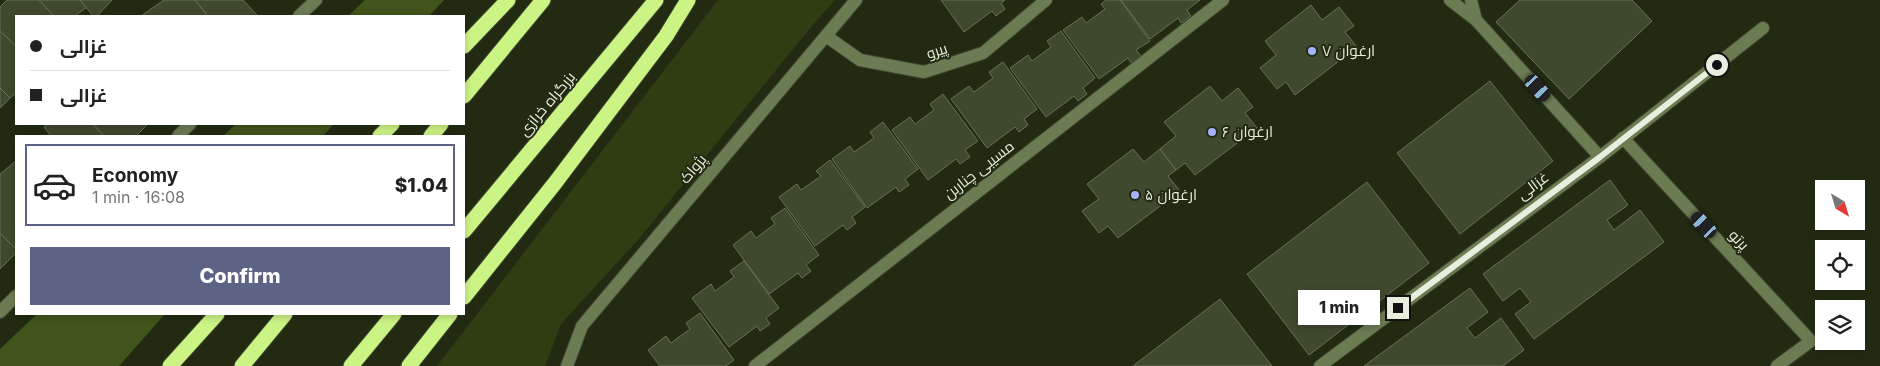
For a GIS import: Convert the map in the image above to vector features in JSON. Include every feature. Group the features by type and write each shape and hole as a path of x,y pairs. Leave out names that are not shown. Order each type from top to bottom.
{"highway":[{"path":"465,45 508,0"},
{"path":"465,95 543,0"},
{"name":"بزرگراه خرازی","path":"465,230 656,0"},
{"path":"465,296 555,182 666,36 688,0"},
{"path":"381,135 391,125"},
{"path":"432,135 440,125"},
{"path":"170,366 216,315"},
{"path":"242,366 284,315"},
{"path":"351,366 393,315"},
{"path":"409,366 449,315"}],"street":[{"path":"300,15 316,0"},
{"name":"پژواک","path":"567,366 582,326 856,0"},
{"name":"پیرو","path":"826,36 860,60 924,72 983,53 1046,0"},
{"name":"مسیبی چناربن","path":"755,366 1223,0"},
{"path":"1450,0 1476,20 1600,157"},
{"path":"1471,0 1476,20"},
{"name":"غزالی","path":"1320,366 1600,157 1763,28"},
{"path":"179,135 189,125"},
{"name":"پرتو","path":"1623,138 1811,341 1777,366"},
{"path":"0,312 15,297"}],"green space":[{"path":"365,0 444,0 430,15 349,15"},
{"path":"718,0 835,0 638,240 561,324 545,366 437,366"},
{"path":"235,125 333,125 324,135 224,135"},
{"path":"36,315 164,315 119,366 0,366 0,349"}],"building":[{"path":"7,0 39,0 53,15 15,15 15,45 0,31 0,7"},
{"path":"39,0 80,0 87,7 76,15 53,15"},
{"path":"80,0 112,0 98,15 92,15"},
{"path":"164,0 195,0 207,15 142,15"},
{"path":"195,0 243,0 257,15 207,15"},
{"path":"941,0 1005,0 1001,3 1005,9 996,16 992,11 964,32"},
{"path":"1106,0 1120,0 1150,41 1136,50 1141,56 1131,63 1128,58 1099,79 1063,30 1082,17 1086,23 1105,9 1101,4"},
{"path":"1121,0 1200,0 1187,10 1191,16 1181,23 1178,18 1150,39"},
{"path":"1520,0 1632,0 1652,21 1569,99 1496,22"},
{"name":"ارغوان ۷","path":"1311,5 1322,20 1339,7 1354,26 1345,32 1357,47 1295,95 1286,82 1277,89 1260,68 1276,55 1265,41"},
{"path":"0,31 15,45 15,94 10,98 0,88"},
{"path":"1061,31 1095,78 1083,88 1087,94 1078,101 1074,96 1046,117 1010,68 1028,55 1032,61 1051,47 1047,41"},
{"path":"1003,62 1037,109 1024,119 1028,125 1019,132 1015,127 987,148 951,99 969,86 974,92 993,78 989,72"},
{"path":"1490,81 1553,161 1460,234 1397,153"},
{"name":"ارغوان ۶","path":"1210,86 1222,101 1238,88 1253,107 1245,113 1257,128 1195,175 1185,163 1176,170 1160,149 1176,136 1164,122"},
{"path":"0,88 10,98 0,108"},
{"path":"943,94 978,141 965,150 970,157 960,164 956,159 928,180 892,130 910,117 915,124 934,110 930,104"},
{"path":"883,122 918,169 905,179 909,185 899,192 896,187 867,208 832,159 850,146 854,152 874,138 870,132"},
{"path":"47,125 94,125 103,135 50,135 44,127"},
{"path":"94,125 147,125 137,135 103,135"},
{"name":"ارغوان ۵","path":"1133,149 1144,162 1160,149 1176,170 1168,176 1180,191 1118,238 1108,226 1099,233 1082,211 1099,199 1087,184"},
{"path":"830,160 865,207 852,217 856,223 847,230 843,225 815,246 779,197 797,184 801,190 821,176 816,171"},
{"path":"15,162 15,248 0,233 0,174"},
{"path":"1610,180 1628,205 1607,220 1614,230 1640,210 1664,242 1534,339 1515,314 1531,302 1520,288 1503,301 1483,274"},
{"path":"1367,182 1429,263 1309,355 1247,274"},
{"path":"785,208 819,255 806,265 811,271 802,278 798,273 769,294 733,245 751,231 756,238 775,224 771,218"},
{"path":"0,233 15,248 15,254 0,269"},
{"path":"744,261 779,308 766,318 770,324 760,331 757,326 729,347 692,298 711,284 715,291 734,277 730,271"},
{"path":"1470,288 1488,312 1467,328 1475,338 1501,318 1524,350 1503,366 1364,366"},
{"path":"1220,299 1272,366 1133,366"},
{"path":"700,313 734,360 726,366 660,366 648,350 666,336 671,343 690,329 686,323"}],"place":[{"name":"ارغوان ۷","path":"1312,51"},
{"name":"ارغوان ۶","path":"1212,132"},
{"name":"ارغوان ۵","path":"1135,195"}],"route":[{"path":"1398,308 1600,157 1717,65"}]}
